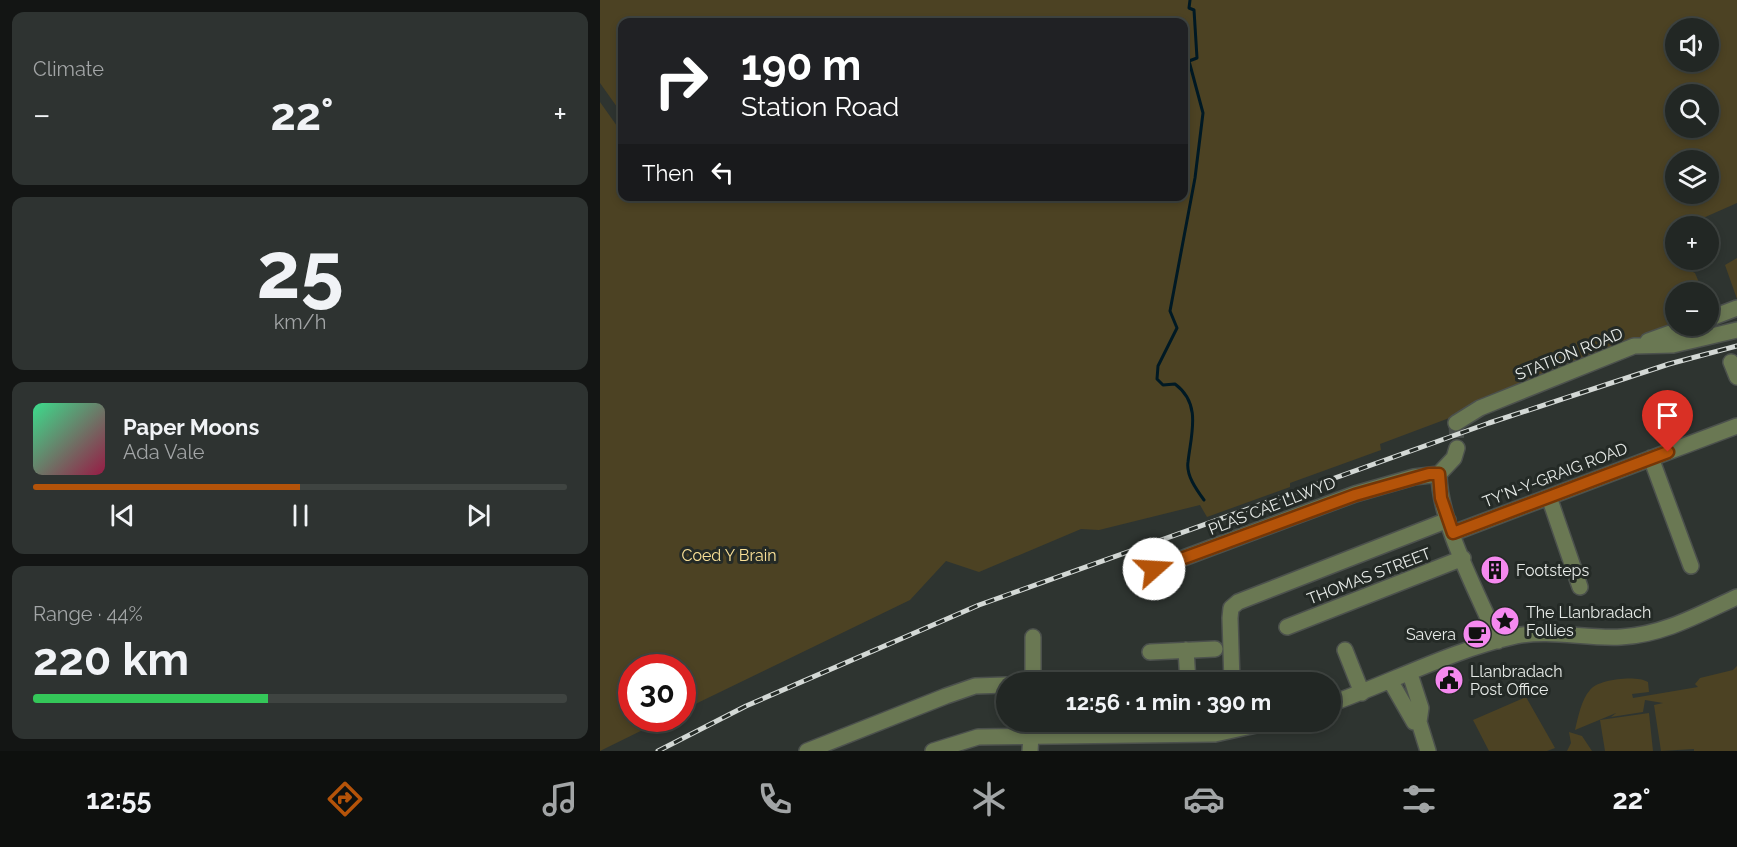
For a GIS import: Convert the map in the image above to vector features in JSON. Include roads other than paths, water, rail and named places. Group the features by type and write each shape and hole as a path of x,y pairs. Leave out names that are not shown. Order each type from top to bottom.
{"street":[{"path":"1719,315 1737,308"},
{"name":"STATION ROAD","path":"1456,423 1480,408 1634,346 1673,345 1737,330"},
{"path":"1634,346 1665,335"},
{"path":"1731,362 1737,377"},
{"name":"TY'N-Y-GRAIG ROAD","path":"1232,672 1230,618 1231,608 1238,602 1450,526 1549,497 1737,426"},
{"path":"1457,448 1454,458 1439,474 1439,486 1450,526 1498,641"},
{"path":"1651,458 1691,566"},
{"name":"PLAS CAE LLWYD","path":"1154,569 1355,495 1414,477 1439,474"},
{"path":"1549,497 1580,586"},
{"name":"THOMAS STREET","path":"1287,627 1464,558"},
{"path":"1341,700 1498,641 1539,633 1612,637 1641,634 1688,620 1737,597"},
{"path":"1033,637 1033,672"},
{"path":"1150,652 1215,649"},
{"path":"1186,650 1187,672"},
{"path":"1345,650 1362,693"},
{"path":"1410,674 1421,708 1419,722 1428,751"},
{"path":"1391,682 1408,715 1414,722 1419,722"},
{"path":"807,751 946,696 975,686 996,685"},
{"path":"933,751 978,737 1194,735 1207,732"}],"waterway":[{"path":"1190,0 1189,8 1194,10 1197,58 1189,61 1203,113 1195,178 1170,311 1177,328 1158,366 1157,379 1163,385 1175,384 1189,401 1193,420 1188,467 1190,477 1204,500"}],"tunnel":[{"path":"1456,423 1457,448"}],"railway":[{"path":"658,751 746,706 979,605 1489,423 1669,364 1737,346"}],"place":[{"name":"Footsteps","path":"1495,570"},
{"name":"The Llanbradach Follies","path":"1505,621"},
{"name":"Savera","path":"1477,634"},
{"name":"Llanbradach Post Office","path":"1449,680"}],"park label":[{"name":"Coed Y Brain","path":"729,555"}]}
